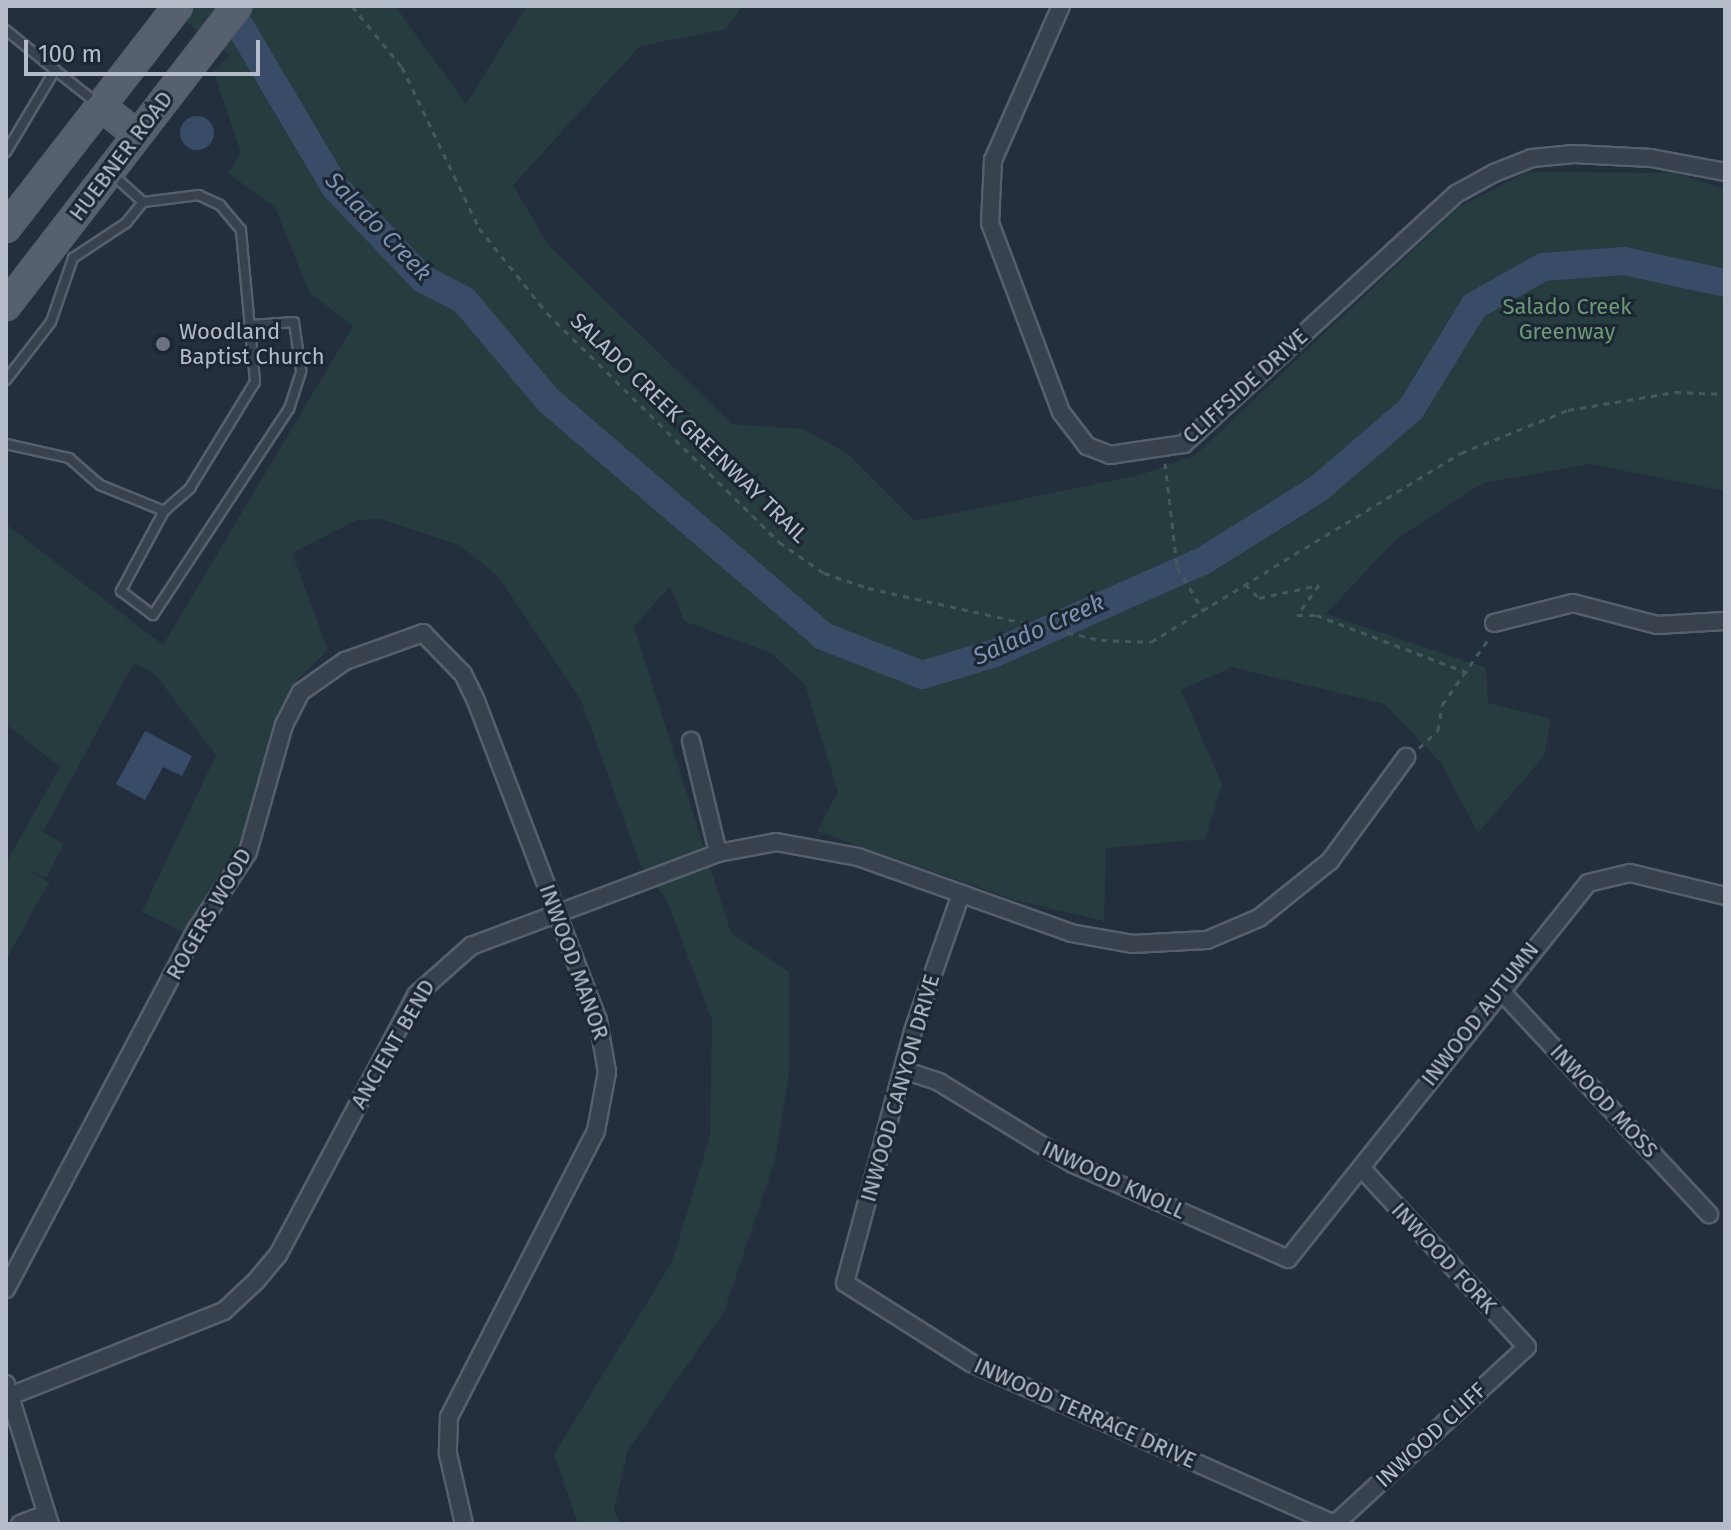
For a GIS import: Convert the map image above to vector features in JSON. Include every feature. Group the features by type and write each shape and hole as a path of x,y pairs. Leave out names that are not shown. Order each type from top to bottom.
{"main road":[{"name":"HUEBNER ROAD","path":"6,306 237,6"},
{"name":"HUEBNER ROAD","path":"6,228 173,13"},
{"path":"101,106 137,135"}],"street":[{"name":"CLIFFSIDE DRIVE","path":"1061,6 993,160 990,223 1074,434 1110,455 1161,452 1184,444 1456,194 1494,173 1532,158 1574,154 1725,172"},
{"path":"1494,623 1573,603 1657,625 1725,621"},
{"name":"INWOOD MANOR","path":"423,633 463,674 476,701 605,1044 605,1102 449,1417 449,1467 464,1524"},
{"name":"ROGERS WOOD","path":"6,1289 197,929 248,852 284,725 301,692 345,661 423,633"},
{"path":"691,741 718,853"},
{"name":"ANCIENT BEND","path":"8,1390 224,1311 278,1255 434,972 471,946 718,853 776,842 819,845 1071,933 1132,944 1207,940 1259,918 1330,861 1406,757"},
{"name":"INWOOD AUTUMN","path":"1288,1259 1569,900 1608,875 1686,883 1725,896"},
{"name":"INWOOD CANYON DRIVE","path":"845,1283 903,1070 961,894"},
{"name":"INWOOD MOSS","path":"1499,989 1709,1214"},
{"name":"INWOOD KNOLL","path":"903,1070 939,1082 1073,1164 1288,1259"},
{"name":"INWOOD FORK","path":"1361,1168 1527,1347"},
{"name":"INWOOD TERRACE DRIVE","path":"845,1283 971,1363 1335,1524"},
{"name":"INWOOD CLIFF","path":"1335,1524 1527,1347"},
{"path":"8,1390 48,1519 20,1524"}],"lane":[{"path":"6,30 101,106"},
{"path":"6,152 55,70"},
{"path":"110,172 143,202"},
{"path":"6,380 51,322 73,258 126,223 143,202 199,195 220,205 241,230 255,382 190,488 164,511 121,591 153,615 289,409 301,371 294,322 252,325"},
{"path":"6,444 69,458 100,485 164,511"}],"path":[{"name":"SALADO CREEK GREENWAY TRAIL","path":"352,6 402,67 479,228 547,313 779,542 824,573 868,588 1064,632 1151,642 1204,612 1398,486 1540,419 1639,396 1725,394"},
{"path":"1161,452 1177,567 1204,612"},
{"path":"1245,584 1259,598 1319,585 1297,615 1316,615 1469,673"},
{"path":"1406,757 1438,730 1442,705 1485,653 1494,623"}],"green space":[{"name":"Salado Creek Greenway","path":"165,6 395,6 466,104 527,6 743,6 726,29 640,46 513,185 548,245 732,424 803,429 847,453 915,521 1140,475 1195,455 1459,207 1527,172 1674,173 1725,189 1725,491 1590,464 1483,483 1396,539 1326,614 1486,668 1488,703 1551,719 1544,756 1478,833 1441,763 1385,704 1232,667 1181,690 1222,784 1205,839 1106,848 1104,921 1015,900 817,831 838,792 805,685 771,653 684,621 670,586 634,627 731,933 789,972 789,1073 775,1160 724,1312 628,1450 614,1510 620,1524 578,1524 554,1454 672,1262 710,1136 712,1020 666,898 642,869 581,700 498,576 459,545 381,519 357,520 292,553 328,650 296,681 239,859 185,933 142,912 216,755 155,674 134,663 43,832 64,844 46,878 24,868 49,882 6,960 6,863 60,767 6,724 6,524 163,645 353,326 309,292 275,207 228,173 241,152 213,71 230,55"}],"water":[{"path":"197,116 209,121 214,133 209,145 197,150 185,145 180,133 185,121"},
{"path":"145,731 192,756 182,776 163,767 145,800 116,784"}],"waterway":[{"name":"Salado Creek","path":"228,6 335,187 423,279 464,300 548,400 823,636 922,675 995,653 1203,561 1318,489 1411,409 1474,306 1543,267 1624,261 1725,283"}],"place":[{"name":"Woodland Baptist Church","path":"163,344"}]}
